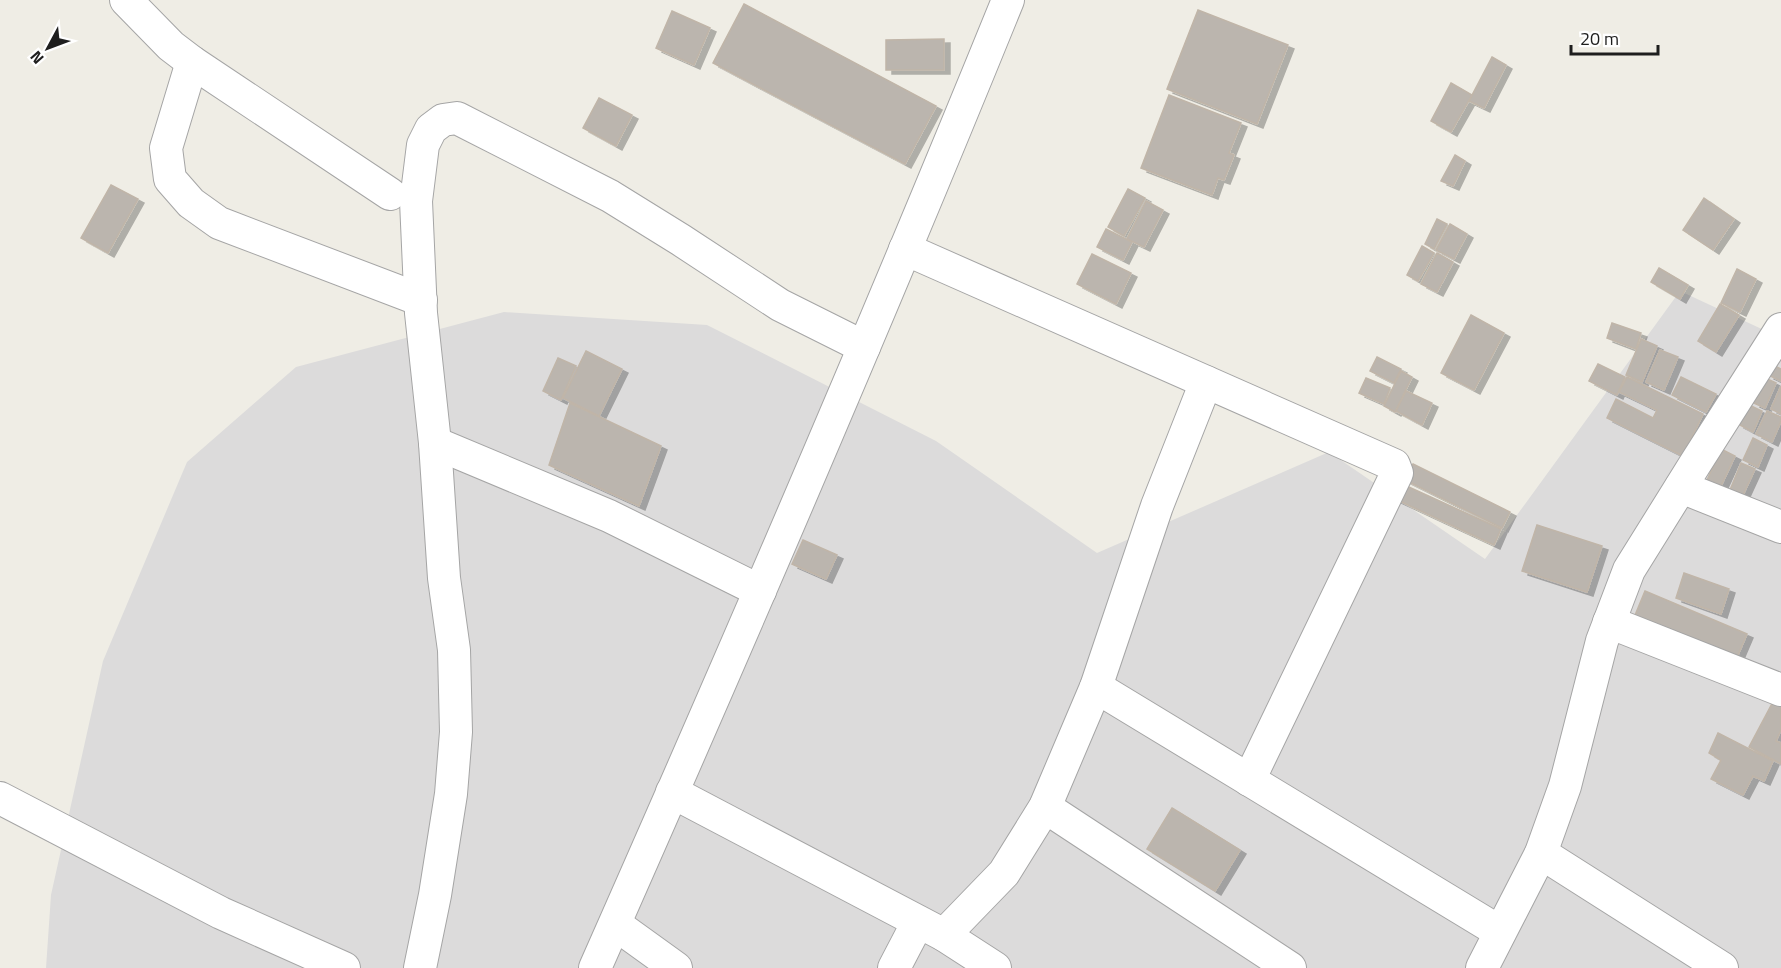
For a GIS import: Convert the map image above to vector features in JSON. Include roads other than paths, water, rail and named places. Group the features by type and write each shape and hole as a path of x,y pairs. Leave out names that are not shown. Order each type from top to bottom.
{"street":[{"path":"126,0 171,46 192,62 390,194"},
{"path":"595,968 760,591 1008,0"},
{"path":"192,62 166,148 170,179 191,203 219,222 421,300"},
{"path":"420,968 435,895 451,794 456,732 454,650 444,578 435,443 421,300 416,201 423,145 431,129 443,120 457,118 610,196 780,305 864,347"},
{"path":"905,249 1394,465 1397,470 1392,483 1250,780"},
{"path":"1482,968 1541,853 1565,786 1602,641 1629,570 1781,329"},
{"path":"894,968 931,929 1004,873 1045,807 1096,687 1157,506 1206,382"},
{"path":"435,443 609,516 760,591"},
{"path":"1681,487 1781,527"},
{"path":"1609,622 1781,690"},
{"path":"1096,687 1500,932"},
{"path":"672,792 931,929 995,968"},
{"path":"0,798 221,913 344,968"},
{"path":"1045,807 1290,968"},
{"path":"1541,853 1722,968"},
{"path":"615,924 676,968"}]}
